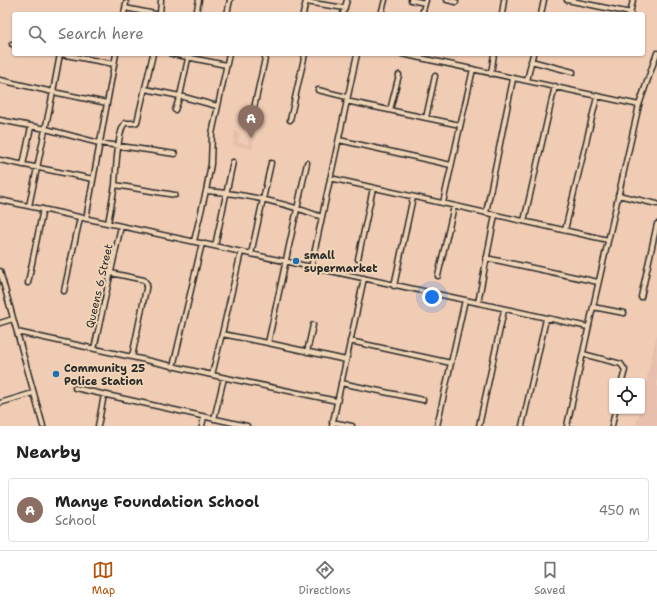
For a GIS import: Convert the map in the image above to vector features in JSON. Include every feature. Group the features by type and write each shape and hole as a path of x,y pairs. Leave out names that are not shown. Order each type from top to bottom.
{"street":[{"path":"160,12 161,0"},
{"path":"196,12 199,0"},
{"path":"227,12 230,0"},
{"path":"344,12 347,0"},
{"path":"382,12 385,0"},
{"path":"411,0 425,2 422,12"},
{"path":"447,0 456,2"},
{"path":"502,12 504,0"},
{"path":"541,12 544,0"},
{"path":"567,0 626,12"},
{"path":"631,12 633,0"},
{"path":"303,12 306,1 345,8"},
{"path":"124,12 126,6 148,12"},
{"path":"567,426 598,282 639,105 657,53"},
{"path":"29,206 46,129 60,56"},
{"path":"71,56 114,64"},
{"path":"86,219 116,56"},
{"path":"108,223 115,185 119,145 124,125 137,122 153,56"},
{"path":"175,110 180,96 188,56 226,65"},
{"path":"194,241 206,191 217,106 228,56"},
{"path":"254,108 266,56"},
{"path":"290,120 305,56"},
{"path":"311,268 346,99 357,56"},
{"path":"418,56 491,74 555,86 597,97 639,105"},
{"path":"491,74 494,56"},
{"path":"527,81 532,56"},
{"path":"531,61 573,72"},
{"path":"443,203 473,69"},
{"path":"390,110 399,75"},
{"path":"426,118 435,76"},
{"path":"486,213 514,79"},
{"path":"0,80 107,103"},
{"path":"524,221 555,86"},
{"path":"145,89 180,96 217,106"},
{"path":"318,90 390,110 460,125"},
{"path":"565,230 597,97"},
{"path":"0,120 46,129 99,143 175,154"},
{"path":"23,165 31,127"},
{"path":"338,140 451,165"},
{"path":"0,160 93,180"},
{"path":"215,246 233,162"},
{"path":"251,254 271,163"},
{"path":"268,343 296,207 307,163"},
{"path":"330,178 608,240"},
{"path":"115,185 175,195"},
{"path":"358,260 373,188"},
{"path":"206,191 227,193 296,207 322,217"},
{"path":"618,195 657,204"},
{"path":"394,286 413,197"},
{"path":"0,200 194,241 311,268 364,278 394,286 465,300 588,328"},
{"path":"438,276 454,206"},
{"path":"28,283 43,209"},
{"path":"478,303 495,215"},
{"path":"64,291 80,218"},
{"path":"641,297 657,224"},
{"name":"Queens 6 Street","path":"94,349 121,226"},
{"path":"173,367 202,243"},
{"path":"212,375 241,252"},
{"path":"486,258 598,282"},
{"path":"0,271 43,426"},
{"path":"111,272 144,280 147,284 132,358"},
{"path":"352,426 332,424 364,278"},
{"path":"437,426 465,300"},
{"path":"593,307 624,313"},
{"path":"479,426 504,310"},
{"path":"0,323 13,319"},
{"path":"522,426 546,319"},
{"path":"307,352 313,325"},
{"path":"16,332 224,378 337,401"},
{"path":"222,334 346,360"},
{"path":"350,341 451,363"},
{"path":"583,354 621,364 625,370 623,378"},
{"path":"214,419 224,378"},
{"path":"341,383 423,400"},
{"path":"75,388 246,426"},
{"path":"0,403 33,393"},
{"path":"98,426 104,395"},
{"path":"612,426 614,414"},
{"path":"202,426 204,417"}],"shaded area":[{"path":"235,131 240,132 238,142 248,144 250,133 255,134 252,149 233,145"},
{"path":"657,333 657,426 636,426 639,414 645,414 645,387"}],"place":[{"name":"Manye Foundation School","path":"251,138"},
{"name":"small supermarket","path":"296,261"},
{"name":"Community 25 Police Station","path":"56,374"}]}
